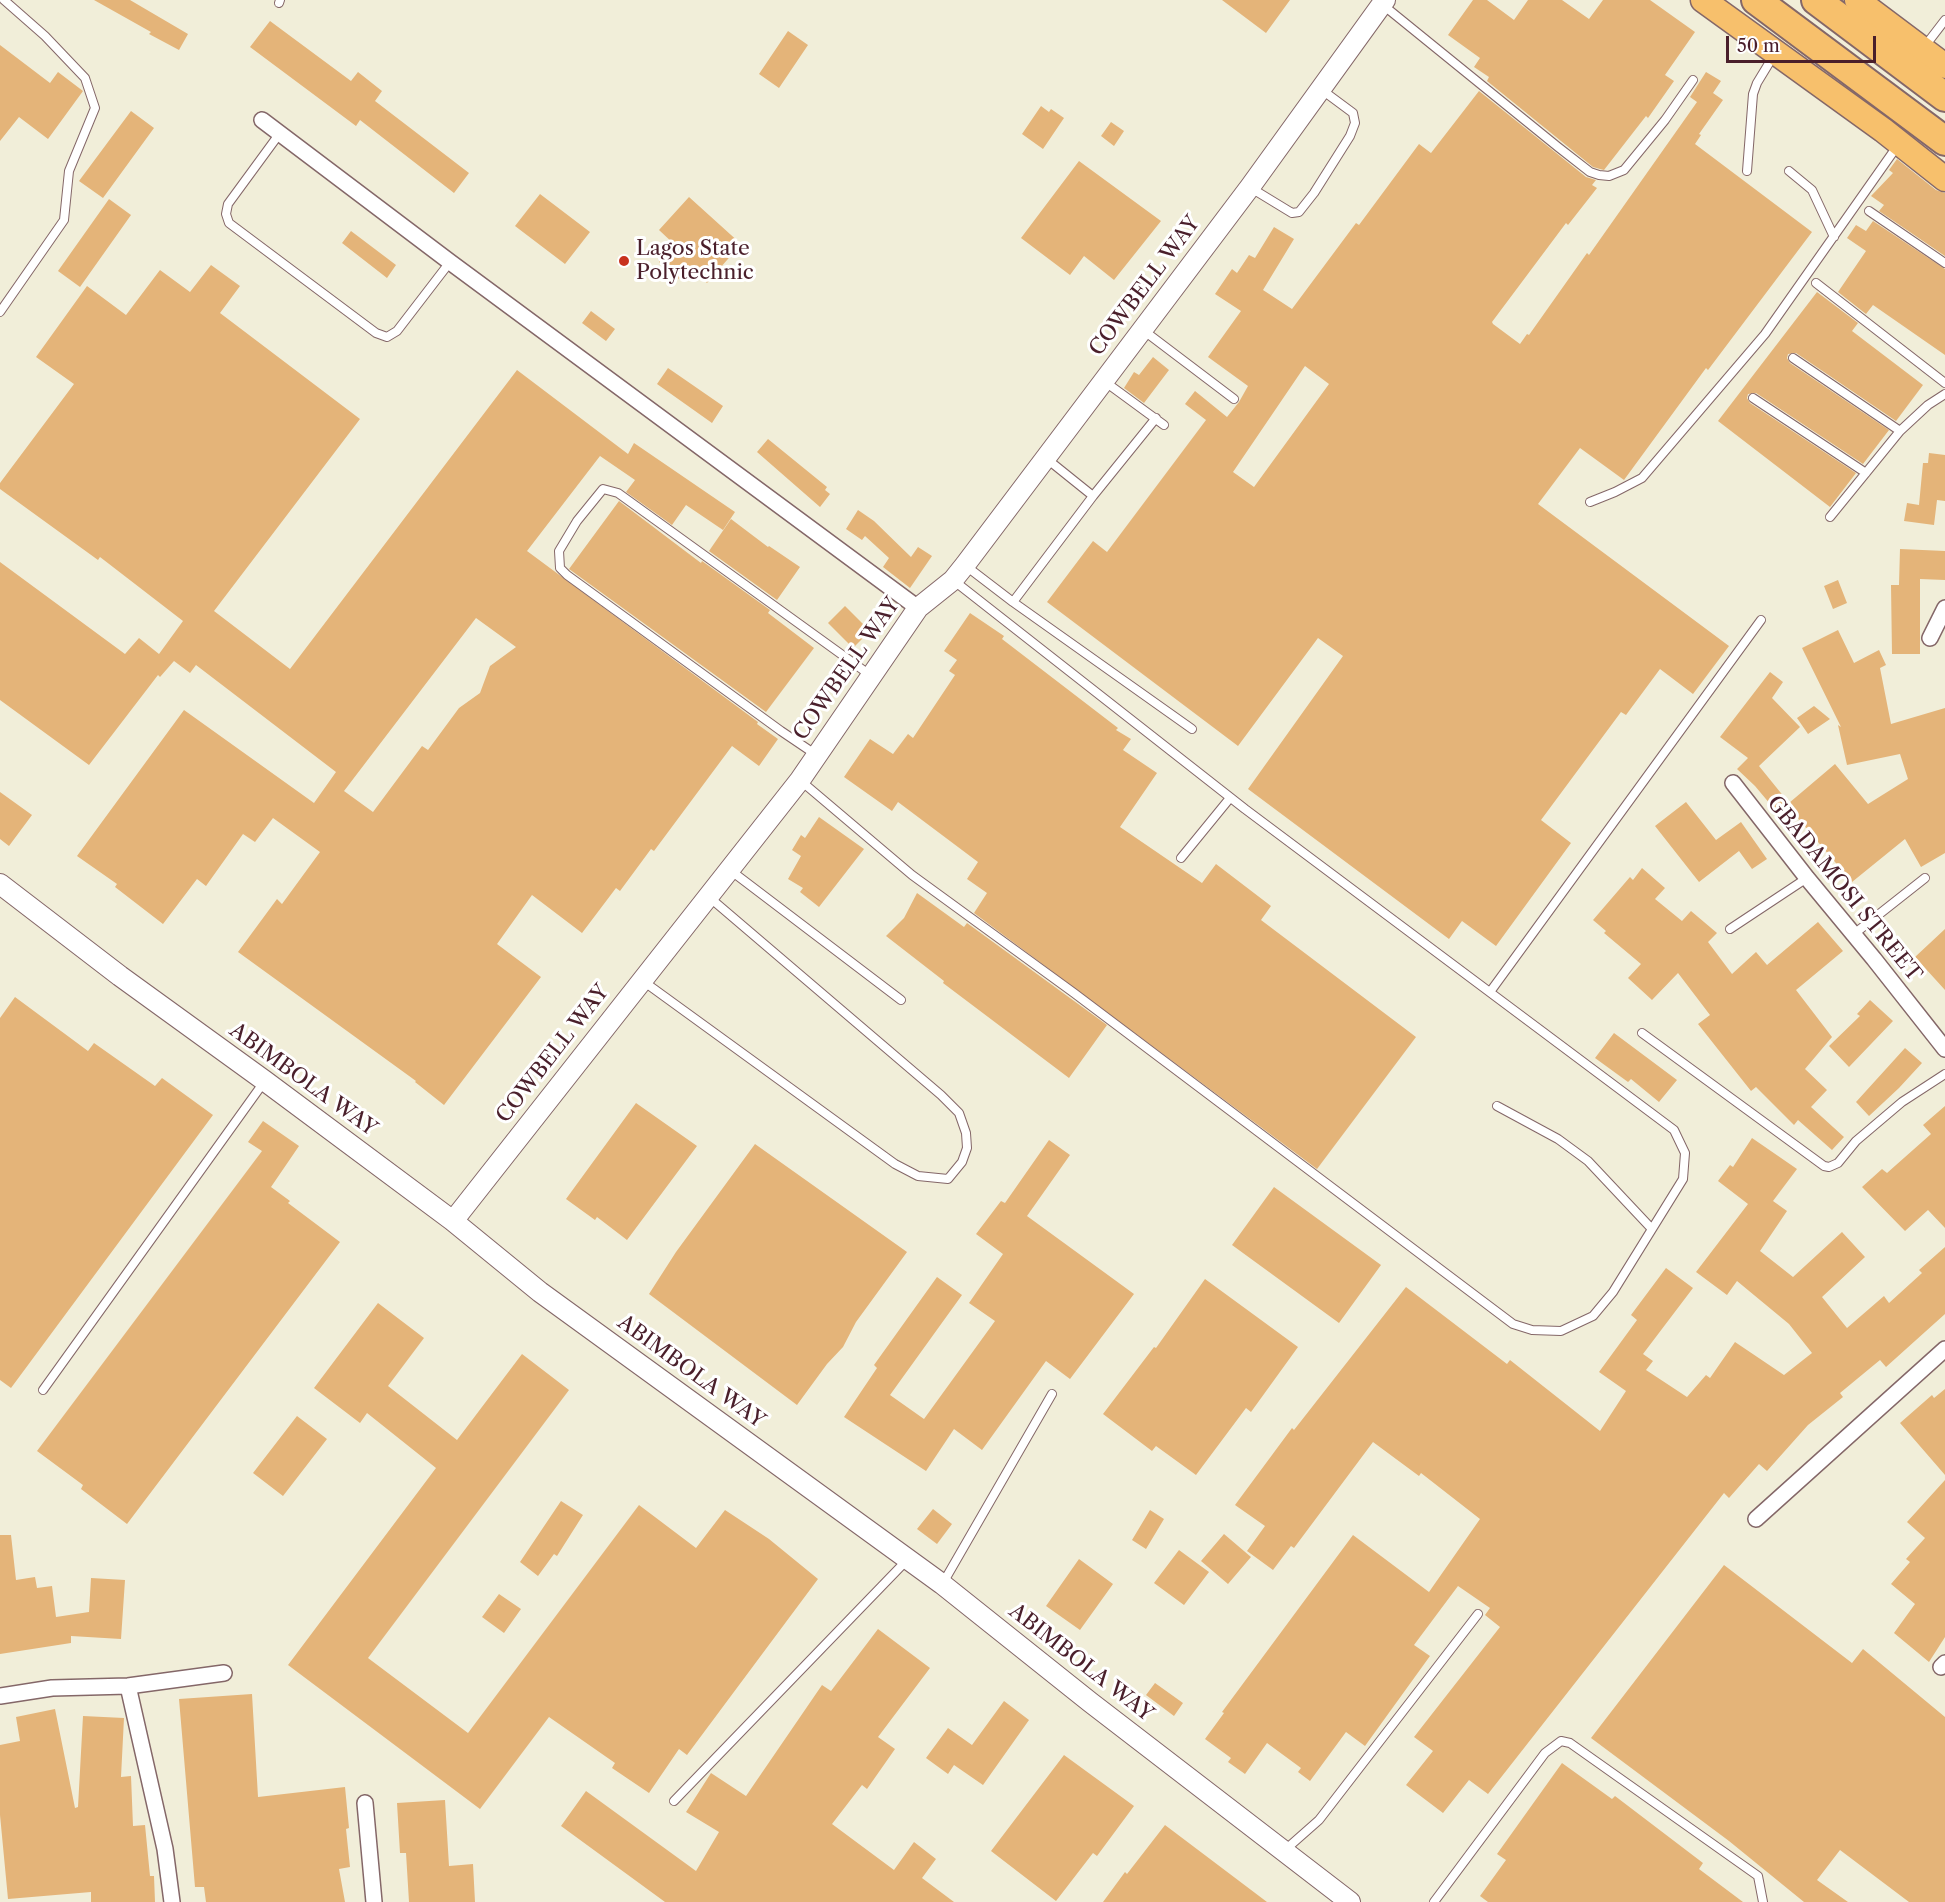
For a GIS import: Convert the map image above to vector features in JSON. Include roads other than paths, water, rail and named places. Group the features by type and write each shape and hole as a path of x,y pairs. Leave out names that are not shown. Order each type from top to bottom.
{"highway":[{"path":"1756,0 1945,141"},
{"path":"1816,0 1945,97"}],"main road":[{"path":"1703,0 1945,179"},
{"path":"1857,0 1945,66"}],"street":[{"name":"COWBELL WAY","path":"453,1221 800,780 918,608 959,572 1250,187 1384,2"},
{"path":"262,120 918,608"},
{"path":"1930,638 1945,608"},
{"name":"GBADAMOSI STREET","path":"1733,783 1945,1049"},
{"name":"ABIMBOLA WAY","path":"0,884 120,976 453,1221 540,1292 942,1584 1090,1702 1350,1902"},
{"path":"1756,1519 1945,1349"},
{"path":"0,1696 52,1688 128,1686 224,1673"},
{"path":"128,1686 165,1849 172,1902"},
{"path":"365,1803 374,1902"}],"lane":[{"path":"0,312 64,220 69,171 95,108 86,78 45,36 4,0"},
{"path":"1384,2 1558,147 1590,172 1599,176 1609,176 1624,170 1665,120 1693,80"},
{"path":"1923,49 1945,20"},
{"path":"1747,171 1753,94 1776,52"},
{"path":"1250,187 1292,213 1299,212 1314,193 1350,136 1355,123 1353,113 1320,88"},
{"path":"280,133 228,204 226,214 229,223 376,333 387,337 397,331 450,262"},
{"path":"1590,502 1642,478 1765,334 1899,144"},
{"path":"1788,171 1812,190 1834,237"},
{"path":"1869,211 1945,263"},
{"path":"1816,283 1945,383"},
{"path":"1142,329 1234,399"},
{"path":"1793,358 1899,431"},
{"path":"1103,381 1164,425"},
{"path":"1830,517 1899,431 1928,405 1945,394"},
{"path":"1753,398 1866,473"},
{"path":"1014,602 1093,496 1156,418"},
{"path":"1045,457 1093,496"},
{"path":"817,754 781,731 567,575 560,568 560,551 577,521 603,489 618,493 871,676"},
{"path":"959,572 1014,602 1192,729"},
{"path":"800,780 912,875 1074,993 1513,1324 1532,1330 1561,1331 1593,1316 1613,1292 1683,1179 1685,1153 1674,1130 1230,798 959,572"},
{"path":"1490,992 1761,620"},
{"path":"1181,858 1230,798"},
{"path":"728,869 901,1000"},
{"path":"1730,930 1807,878"},
{"path":"1854,934 1925,878"},
{"path":"642,980 895,1164 918,1176 948,1179 962,1162 967,1148 966,1133 959,1113 941,1095 708,896"},
{"path":"1642,1033 1824,1166 1829,1167 1838,1163 1856,1141 1902,1102 1945,1074"},
{"path":"43,1390 265,1081"},
{"path":"1497,1106 1558,1139 1588,1161 1651,1228"},
{"path":"942,1584 1052,1394"},
{"path":"674,1801 907,1560"},
{"path":"1284,1851 1318,1820 1478,1614"},
{"path":"1434,1902 1545,1753 1561,1741 1570,1743 1758,1876 1763,1902"}],"place":[{"name":"Lagos State Polytechnic","path":"624,261"}]}
